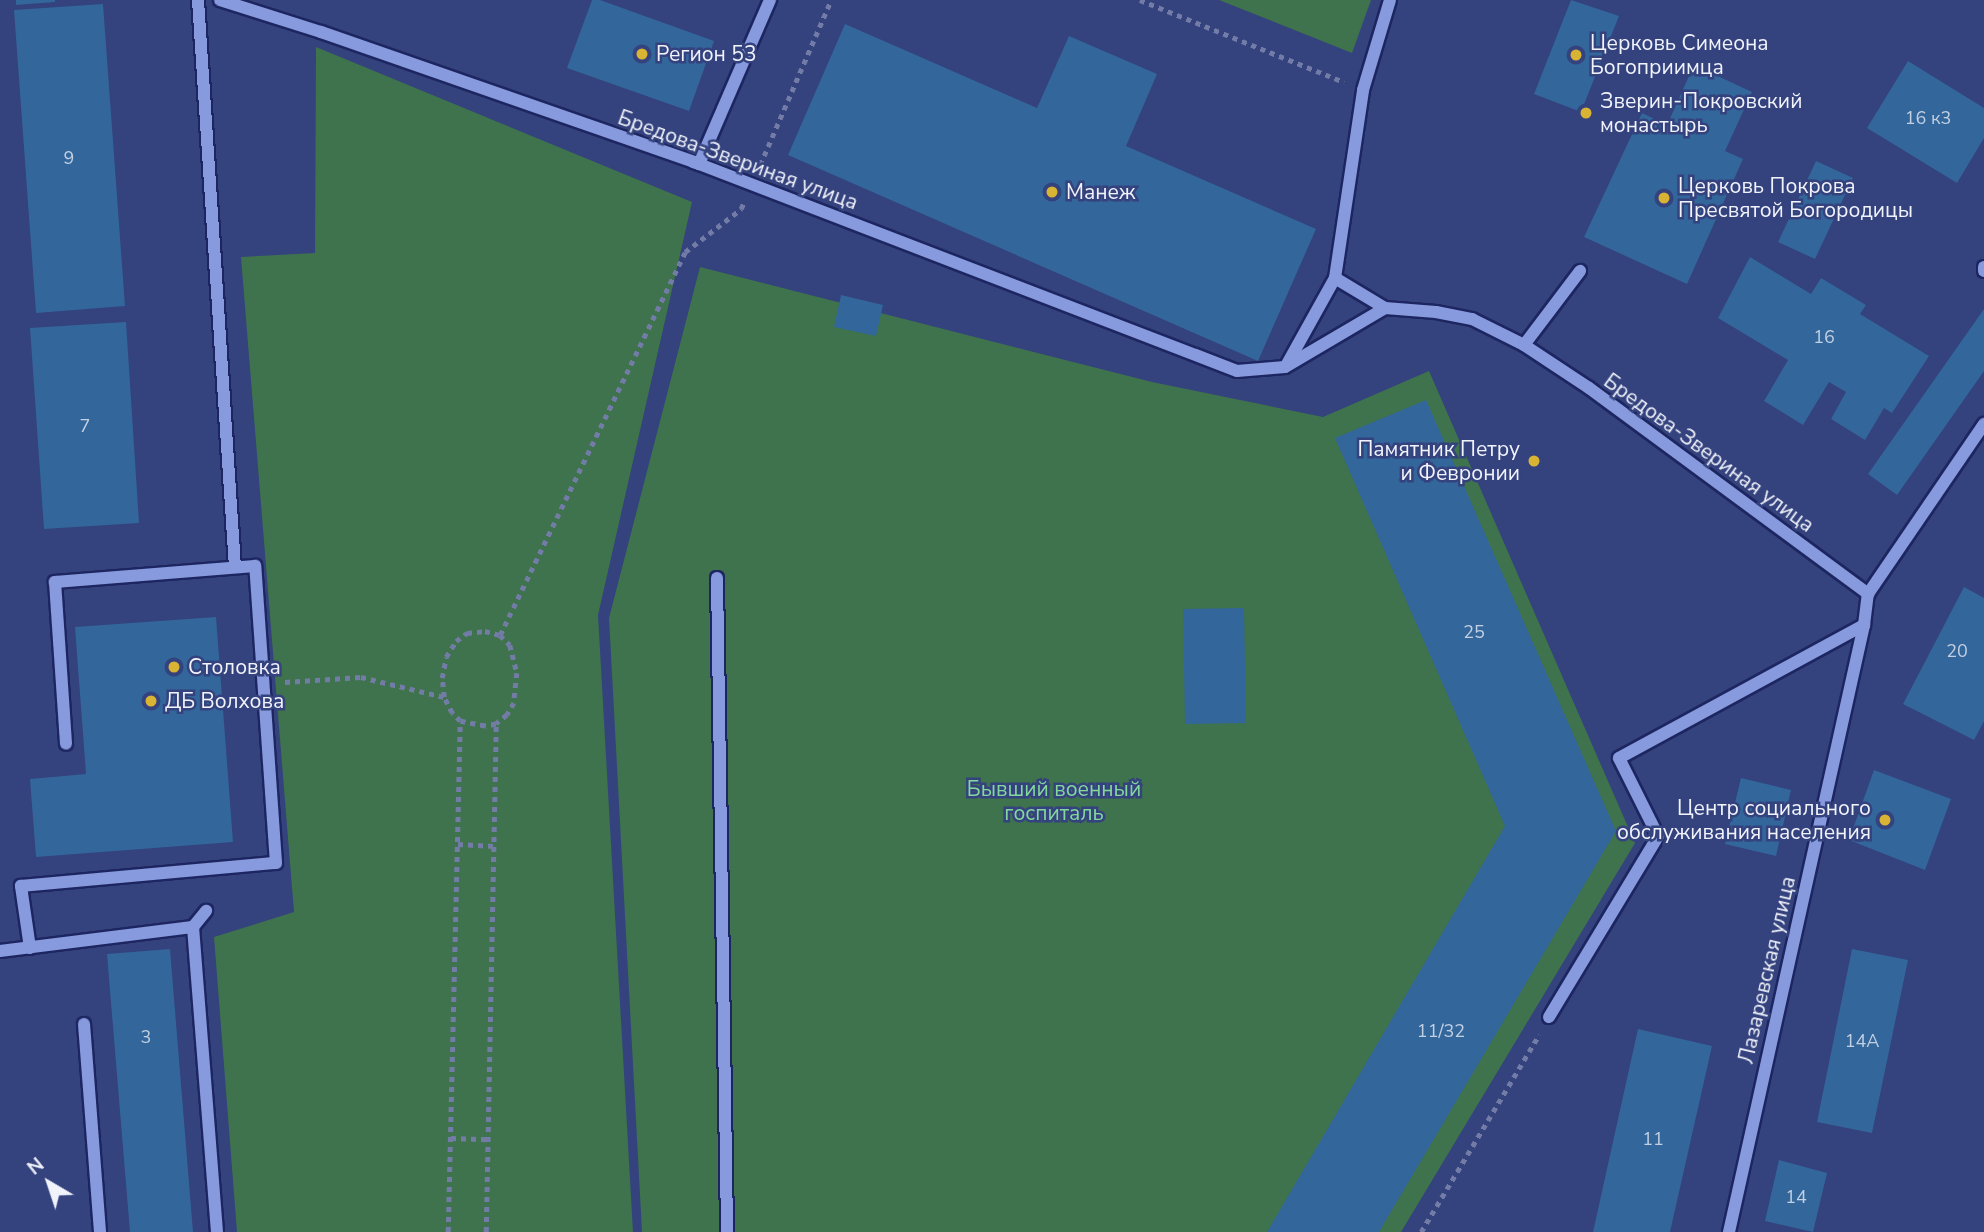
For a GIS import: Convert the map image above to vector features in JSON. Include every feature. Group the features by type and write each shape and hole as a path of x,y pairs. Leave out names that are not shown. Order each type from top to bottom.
{"street":[{"path":"198,0 235,567"},
{"name":"Бредова-Звериная улица","path":"219,0 321,32 699,164 1237,371 1285,367"},
{"path":"699,164 770,0"},
{"path":"1285,367 1335,278 1363,90 1390,0"},
{"path":"1524,345 1580,271"},
{"name":"Бредова-Звериная улица","path":"1335,278 1385,308 1436,312 1472,319 1524,345 1589,388 1868,594"},
{"path":"1285,367 1385,308"},
{"path":"1868,594 1984,424"},
{"path":"30,948 21,886 276,863 255,566 55,582 66,744"},
{"path":"717,578 727,1232"},
{"name":"Лазаревская улица","path":"1729,1232 1864,625 1868,594"},
{"path":"1549,1017 1658,836 1619,758 1864,625"},
{"path":"0,951 192,927 206,911"},
{"path":"192,927 217,1232"},
{"path":"83,1024 100,1232"}],"path":[{"path":"500,635 685,252 741,209 831,0"},
{"path":"1140,0 1363,90"},
{"path":"486,1232 496,724 514,703 517,689 516,660 510,645 500,635 485,631 467,633 456,641 446,657 442,678 444,697 452,713 460,721 496,724"},
{"path":"263,683 361,677 444,697"},
{"path":"449,1232 460,721"},
{"path":"458,845 494,846"},
{"path":"1421,1232 1549,1017"},
{"path":"451,1138 488,1139"}],"green space":[{"path":"1219,0 1371,0 1352,53"},
{"path":"316,47 692,202 598,615 633,1232 237,1232 214,937 294,912 241,257 315,253"},
{"name":"Бывший военный госпиталь","path":"700,267 1152,382 1323,417 1429,371 1635,843 1401,1232 642,1232 609,618"}],"building":[{"path":"16,0 55,0 55,2 16,5"},
{"path":"592,0 600,0 714,41 689,111 567,68"},
{"name":"Церковь Симеона Богоприимца","path":"1571,0 1619,16 1581,112 1534,94"},
{"path":"103,4 125,306 36,313 14,10"},
{"name":"Манеж","path":"845,24 1037,108 1069,36 1157,74 1126,146 1316,229 1258,361 788,155"},
{"path":"1908,61 1984,108 1984,138 1957,183 1867,128"},
{"name":"Церковь Покрова Пресвятой Богородицы","path":"1694,65 1752,92 1725,151 1743,159 1687,284 1584,237 1642,113 1667,125"},
{"path":"1816,161 1853,178 1815,259 1778,242"},
{"path":"1750,257 1811,294 1821,278 1866,305 1860,314 1929,356 1892,413 1884,408 1865,440 1831,419 1846,392 1829,382 1803,425 1764,401 1788,360 1718,318"},
{"path":"841,295 883,305 876,336 834,327"},
{"path":"1984,309 1984,371 1897,495 1868,474"},
{"path":"126,322 139,523 44,529 30,328"},
{"path":"1426,400 1616,831 1379,1232 1267,1232 1505,826 1335,438"},
{"path":"1964,587 1984,598 1984,721 1974,740 1903,704"},
{"path":"1244,608 1246,723 1185,724 1183,609"},
{"name":"ДБ Волхова","path":"216,617 233,842 36,857 30,779 86,774 75,627"},
{"path":"1874,770 1951,799 1925,870 1849,840"},
{"path":"1741,778 1791,790 1776,856 1725,844"},
{"path":"170,949 193,1232 130,1232 107,954"},
{"path":"1852,949 1908,960 1872,1133 1817,1122"},
{"path":"1638,1029 1712,1046 1670,1232 1593,1232"},
{"path":"1779,1160 1827,1173 1813,1232 1765,1221"}],"place":[{"name":"Регион 53","path":"642,54"},
{"name":"Церковь Симеона Богоприимца","path":"1576,55"},
{"name":"Зверин-Покровский монастырь","path":"1586,113"},
{"name":"Манеж","path":"1052,192"},
{"name":"Церковь Покрова Пресвятой Богородицы","path":"1664,198"},
{"name":"Памятник Петру и Февронии","path":"1534,461"},
{"name":"Столовка","path":"174,667"},
{"name":"ДБ Волхова","path":"151,701"},
{"name":"Центр социального обслуживания населения","path":"1885,820"}]}
